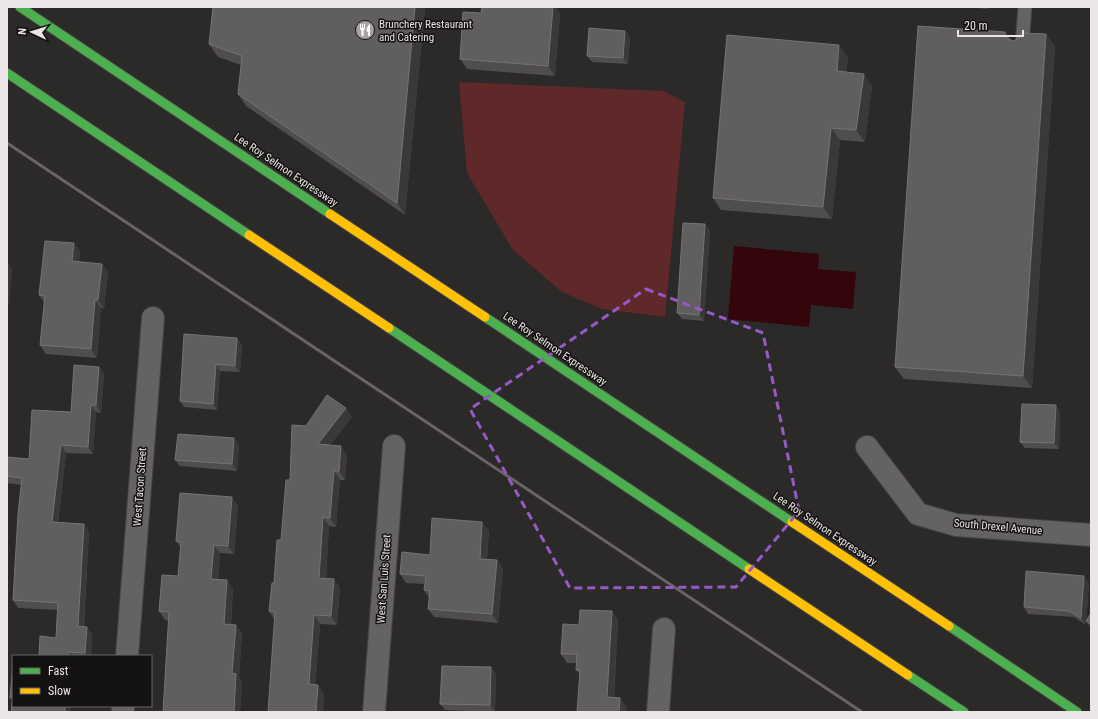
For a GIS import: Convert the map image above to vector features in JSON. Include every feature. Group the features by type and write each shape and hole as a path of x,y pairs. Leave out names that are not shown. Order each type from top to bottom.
{"highway":[{"name":"Lee Roy Selmon Expressway","path":"20,7 1077,712"},
{"path":"7,73 964,712"}],"street":[{"name":"West Tacon Street","path":"127,655 153,318"},
{"name":"West San Luis Street","path":"374,712 394,446"},
{"name":"South Drexel Avenue","path":"866,447 918,514 956,525 1091,535"},
{"path":"658,712 664,629"}],"lane":[{"path":"1022,44 1025,7"}],"highlighted area":[{"path":"646,289 763,333 799,511 736,587 570,588 470,409"}],"shaded area":[{"path":"459,82 663,91 685,102 665,317 602,309 562,292 513,250 467,173"},
{"path":"734,246 819,254 818,269 856,272 853,309 811,305 809,327 728,319"}],"building":[{"path":"213,7 415,7 397,203 238,94 242,56 209,44"},
{"path":"482,7 553,7 548,66 460,59 463,12 481,13"},
{"path":"918,26 1005,32 1006,36 1013,41 1020,38 1021,33 1046,34 1023,376 895,367"},
{"path":"589,28 625,31 623,58 587,56"},
{"path":"727,35 839,45 837,71 864,74 856,130 831,128 823,207 713,198"},
{"path":"683,223 705,224 699,315 677,313"},
{"path":"45,241 74,243 72,261 102,264 98,300 95,300 91,349 40,345 45,296 39,295"},
{"path":"184,334 237,338 235,366 216,364 213,404 180,401"},
{"path":"74,365 99,367 96,405 91,405 88,447 61,445 52,522 84,524 78,626 87,627 85,653 69,652 68,655 39,655 40,636 56,638 58,603 13,600 18,514 22,478 7,476 7,457 29,459 32,410 71,412"},
{"path":"327,395 346,408 318,444 341,446 339,471 334,471 330,518 323,517 319,578 334,579 331,616 314,615 309,684 318,685 316,712 268,712 275,612 269,611 272,583 274,583 277,540 281,540 286,480 290,480 292,425 306,426"},
{"path":"1022,404 1056,405 1054,443 1020,442"},
{"path":"178,434 234,438 232,464 175,460"},
{"path":"180,493 232,497 228,546 214,545 211,579 227,580 224,624 236,625 232,673 236,674 234,712 163,712 169,612 159,611 162,575 178,576 181,542 176,541"},
{"path":"432,518 482,522 480,559 497,560 492,614 428,609 430,591 424,590 426,576 400,574 402,552 430,555"},
{"path":"1026,571 1084,576 1081,618 1069,611 1024,607"},
{"path":"580,610 612,611 607,697 620,698 619,712 577,712 580,670 576,670 577,654 561,654 563,624 579,625"},
{"path":"1091,613 1091,624 1086,621"},
{"path":"442,666 491,667 490,705 440,704"},
{"path":"12,675 12,698 10,698"},
{"path":"12,705 12,707 65,707 65,712 11,712"}],"railway":[{"path":"7,143 862,712"}],"traffic: fast":[{"path":"20,7 330,214"},
{"path":"7,73 249,235"},
{"path":"485,317 792,522"},
{"path":"389,328 749,569"},
{"path":"949,626 1077,712"},
{"path":"908,675 964,712"}],"traffic: slow":[{"path":"330,214 485,317"},
{"path":"249,235 389,328"},
{"path":"792,522 949,626"},
{"path":"749,569 908,675"}],"place":[{"name":"Brunchery Restaurant and Catering","path":"365,30"}]}
